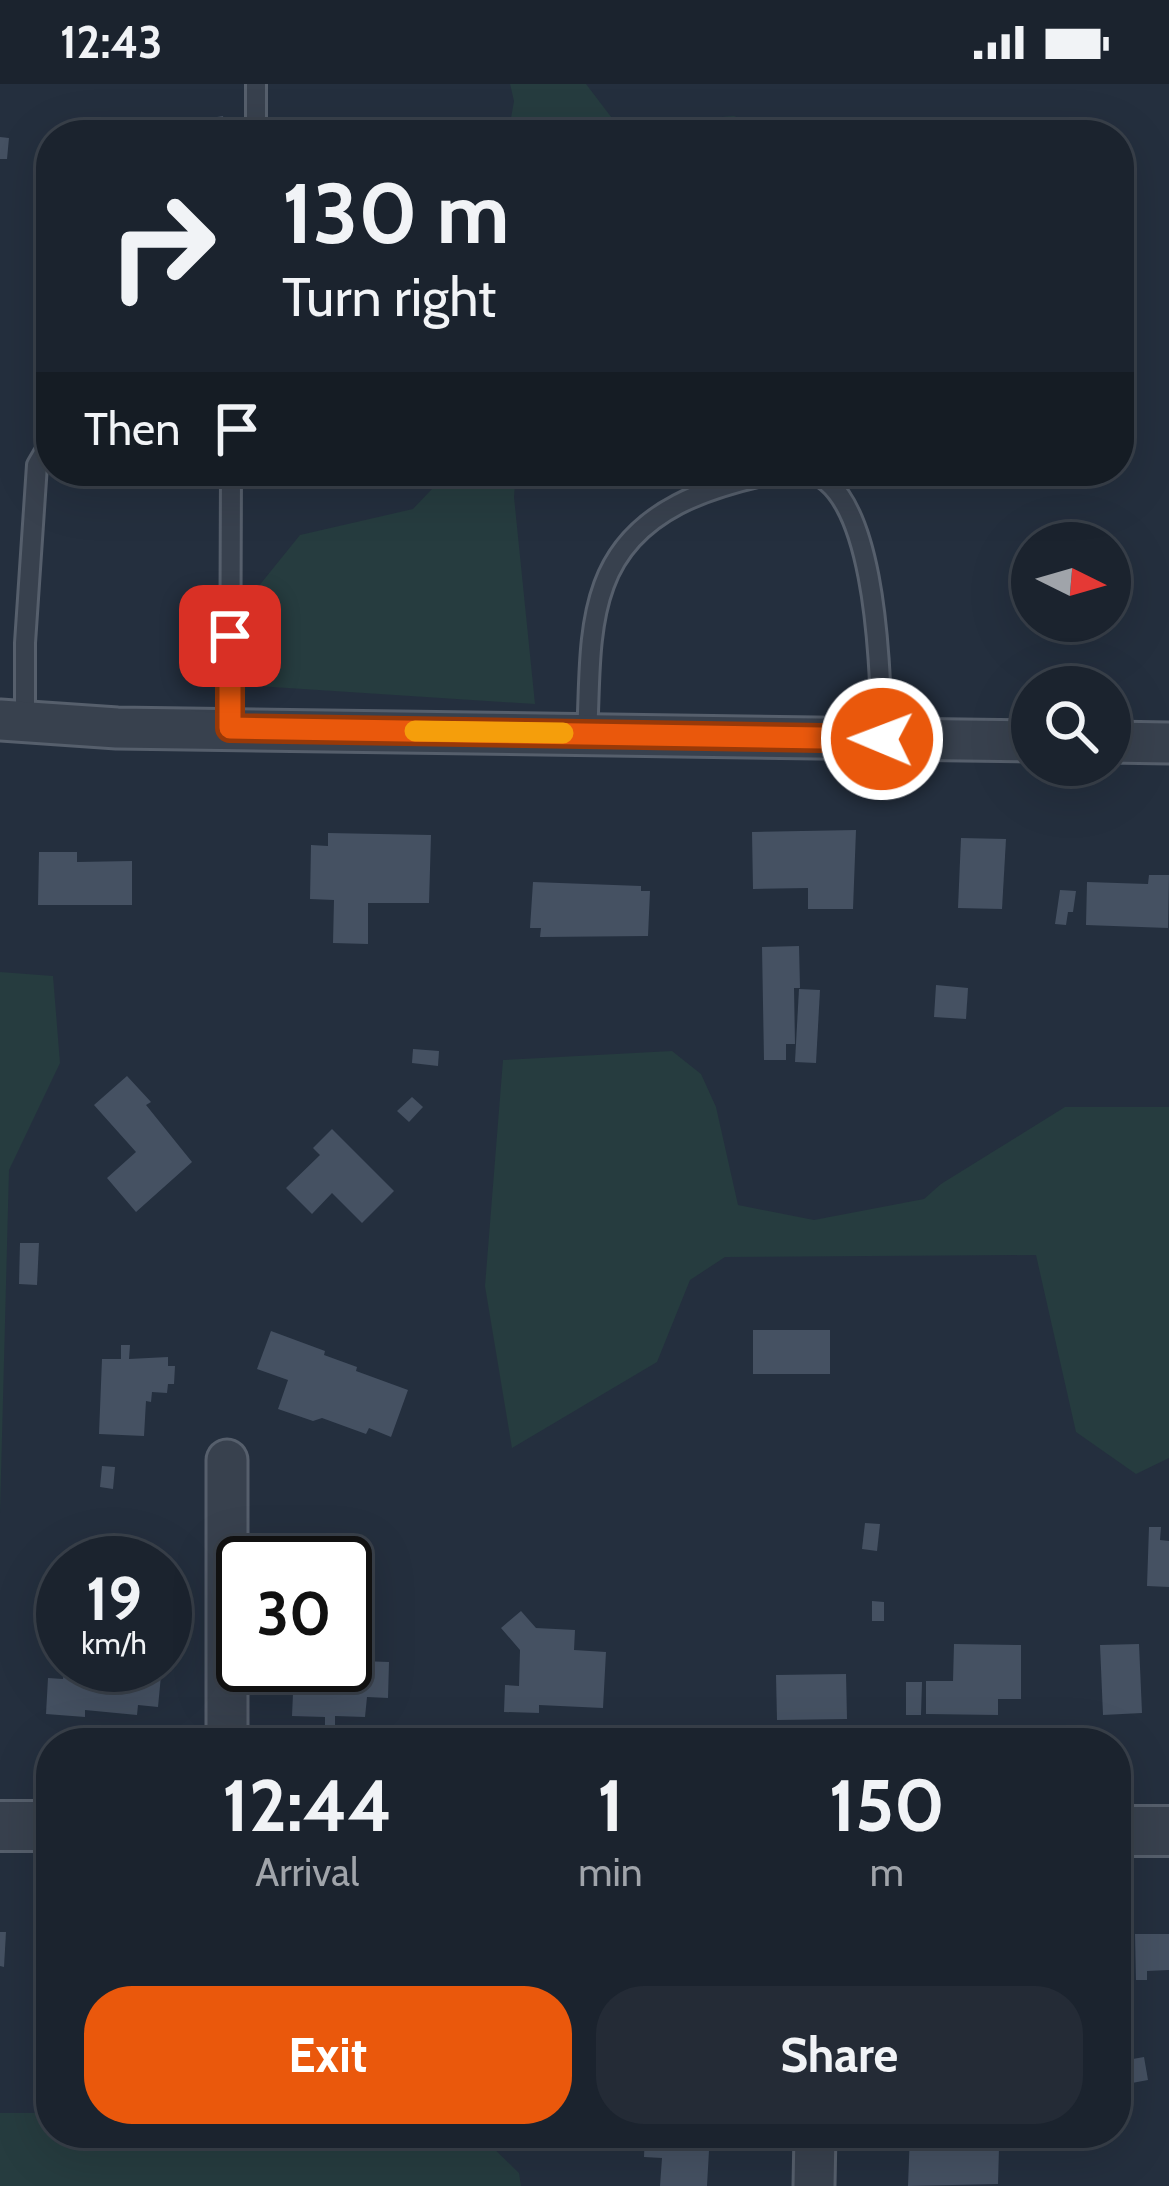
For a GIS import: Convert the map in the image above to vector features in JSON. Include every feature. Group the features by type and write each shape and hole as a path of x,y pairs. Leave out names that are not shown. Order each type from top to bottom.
{"street":[{"path":"12,721 117,728 1011,741"},
{"path":"1131,742 1169,743"},
{"path":"227,1460 227,1728"},
{"path":"0,1826 36,1826"},
{"path":"1131,1831 1169,1831"},
{"path":"814,2148 814,2186"}],"lane":[{"path":"256,84 256,120"},
{"path":"12,721 25,643 36,480"},
{"path":"230,728 232,486"},
{"path":"587,734 592,646 605,583 639,530 698,491 720,486"},
{"path":"832,486 844,500 872,586 882,739"}],"green space":[{"path":"510,84 586,84 613,120 511,120 514,101"},
{"path":"734,116 744,120 688,120"},
{"path":"435,486 515,486 535,704 257,686 258,587 300,535 413,509"},
{"path":"0,972 53,976 60,1063 9,1170 0,1513"},
{"path":"672,1051 701,1074 716,1107 738,1205 814,1220 924,1199 1065,1107 1169,1107 1169,1458 1136,1474 1076,1432 1036,1255 725,1257 690,1280 657,1362 512,1448 485,1286 503,1060"},
{"path":"0,2113 36,2113 36,2148 493,2148 519,2173 521,2186 0,2186"}],"building":[{"path":"0,137 9,138 7,159 0,159"},
{"path":"856,830 853,909 808,909 808,888 753,889 752,832"},
{"path":"328,833 431,835 429,903 368,903 368,944 333,943 334,900 310,899 311,845 328,846"},
{"path":"961,838 1006,839 1002,909 958,908"},
{"path":"39,852 77,852 77,862 132,861 132,905 38,905"},
{"path":"1149,875 1169,875 1168,928 1086,925 1087,882 1148,884"},
{"path":"533,882 641,886 641,891 650,891 648,936 540,937 541,928 530,928"},
{"path":"1060,890 1076,891 1066,925 1055,924"},
{"path":"799,946 795,1044 786,1044 786,1060 764,1060 762,947"},
{"path":"936,985 968,988 966,1019 934,1017"},
{"path":"799,989 820,990 816,1063 795,1062"},
{"path":"413,1049 439,1051 438,1066 412,1063"},
{"path":"127,1076 192,1162 136,1212 107,1178 136,1152 94,1105"},
{"path":"412,1097 423,1107 409,1122 397,1111"},
{"path":"332,1129 394,1191 362,1223 332,1193 312,1214 286,1188 320,1155 313,1148"},
{"path":"20,1243 39,1243 37,1285 19,1284"},
{"path":"753,1330 830,1330 830,1374 753,1374"},
{"path":"271,1331 408,1390 391,1437 278,1409 288,1380 257,1369"},
{"path":"121,1345 130,1345 129,1359 168,1357 168,1366 175,1366 174,1384 168,1384 167,1393 152,1392 151,1402 146,1401 144,1436 99,1434 102,1359 121,1359"},
{"path":"102,1466 115,1467 113,1489 100,1487"},
{"path":"865,1523 880,1524 877,1551 862,1549"},
{"path":"1149,1527 1161,1527 1160,1540 1169,1541 1169,1587 1147,1586"},
{"path":"872,1601 884,1602 884,1621 872,1621"},
{"path":"521,1611 536,1628 575,1630 574,1650 606,1652 603,1708 539,1705 539,1713 504,1712 505,1685 519,1686 520,1650 501,1628"},
{"path":"954,1644 1021,1645 1021,1699 998,1699 998,1715 926,1714 926,1681 953,1681"},
{"path":"1139,1644 1142,1713 1103,1715 1100,1645"},
{"path":"372,1661 389,1662 388,1698 367,1697 365,1717 335,1716 335,1726 325,1726 325,1717 292,1716 293,1692 372,1692"},
{"path":"846,1674 847,1719 777,1720 776,1675"},
{"path":"906,1682 922,1682 921,1715 906,1715"},
{"path":"47,1692 159,1692 158,1707 138,1705 137,1715 85,1710 85,1717 46,1714"},
{"path":"0,1932 6,1932 4,1967 0,1966"},
{"path":"1135,1934 1169,1934 1169,1970 1147,1971 1147,1980 1136,1980"},
{"path":"1144,2057 1148,2080 1132,2083 1131,2059"},
{"path":"644,2148 709,2148 707,2186 660,2186 662,2158 644,2157"},
{"path":"909,2148 999,2148 998,2184 908,2186"}],"slow traffic":[{"path":"415,731 563,733"}],"route":[{"path":"230,636 230,728 882,739"}]}
